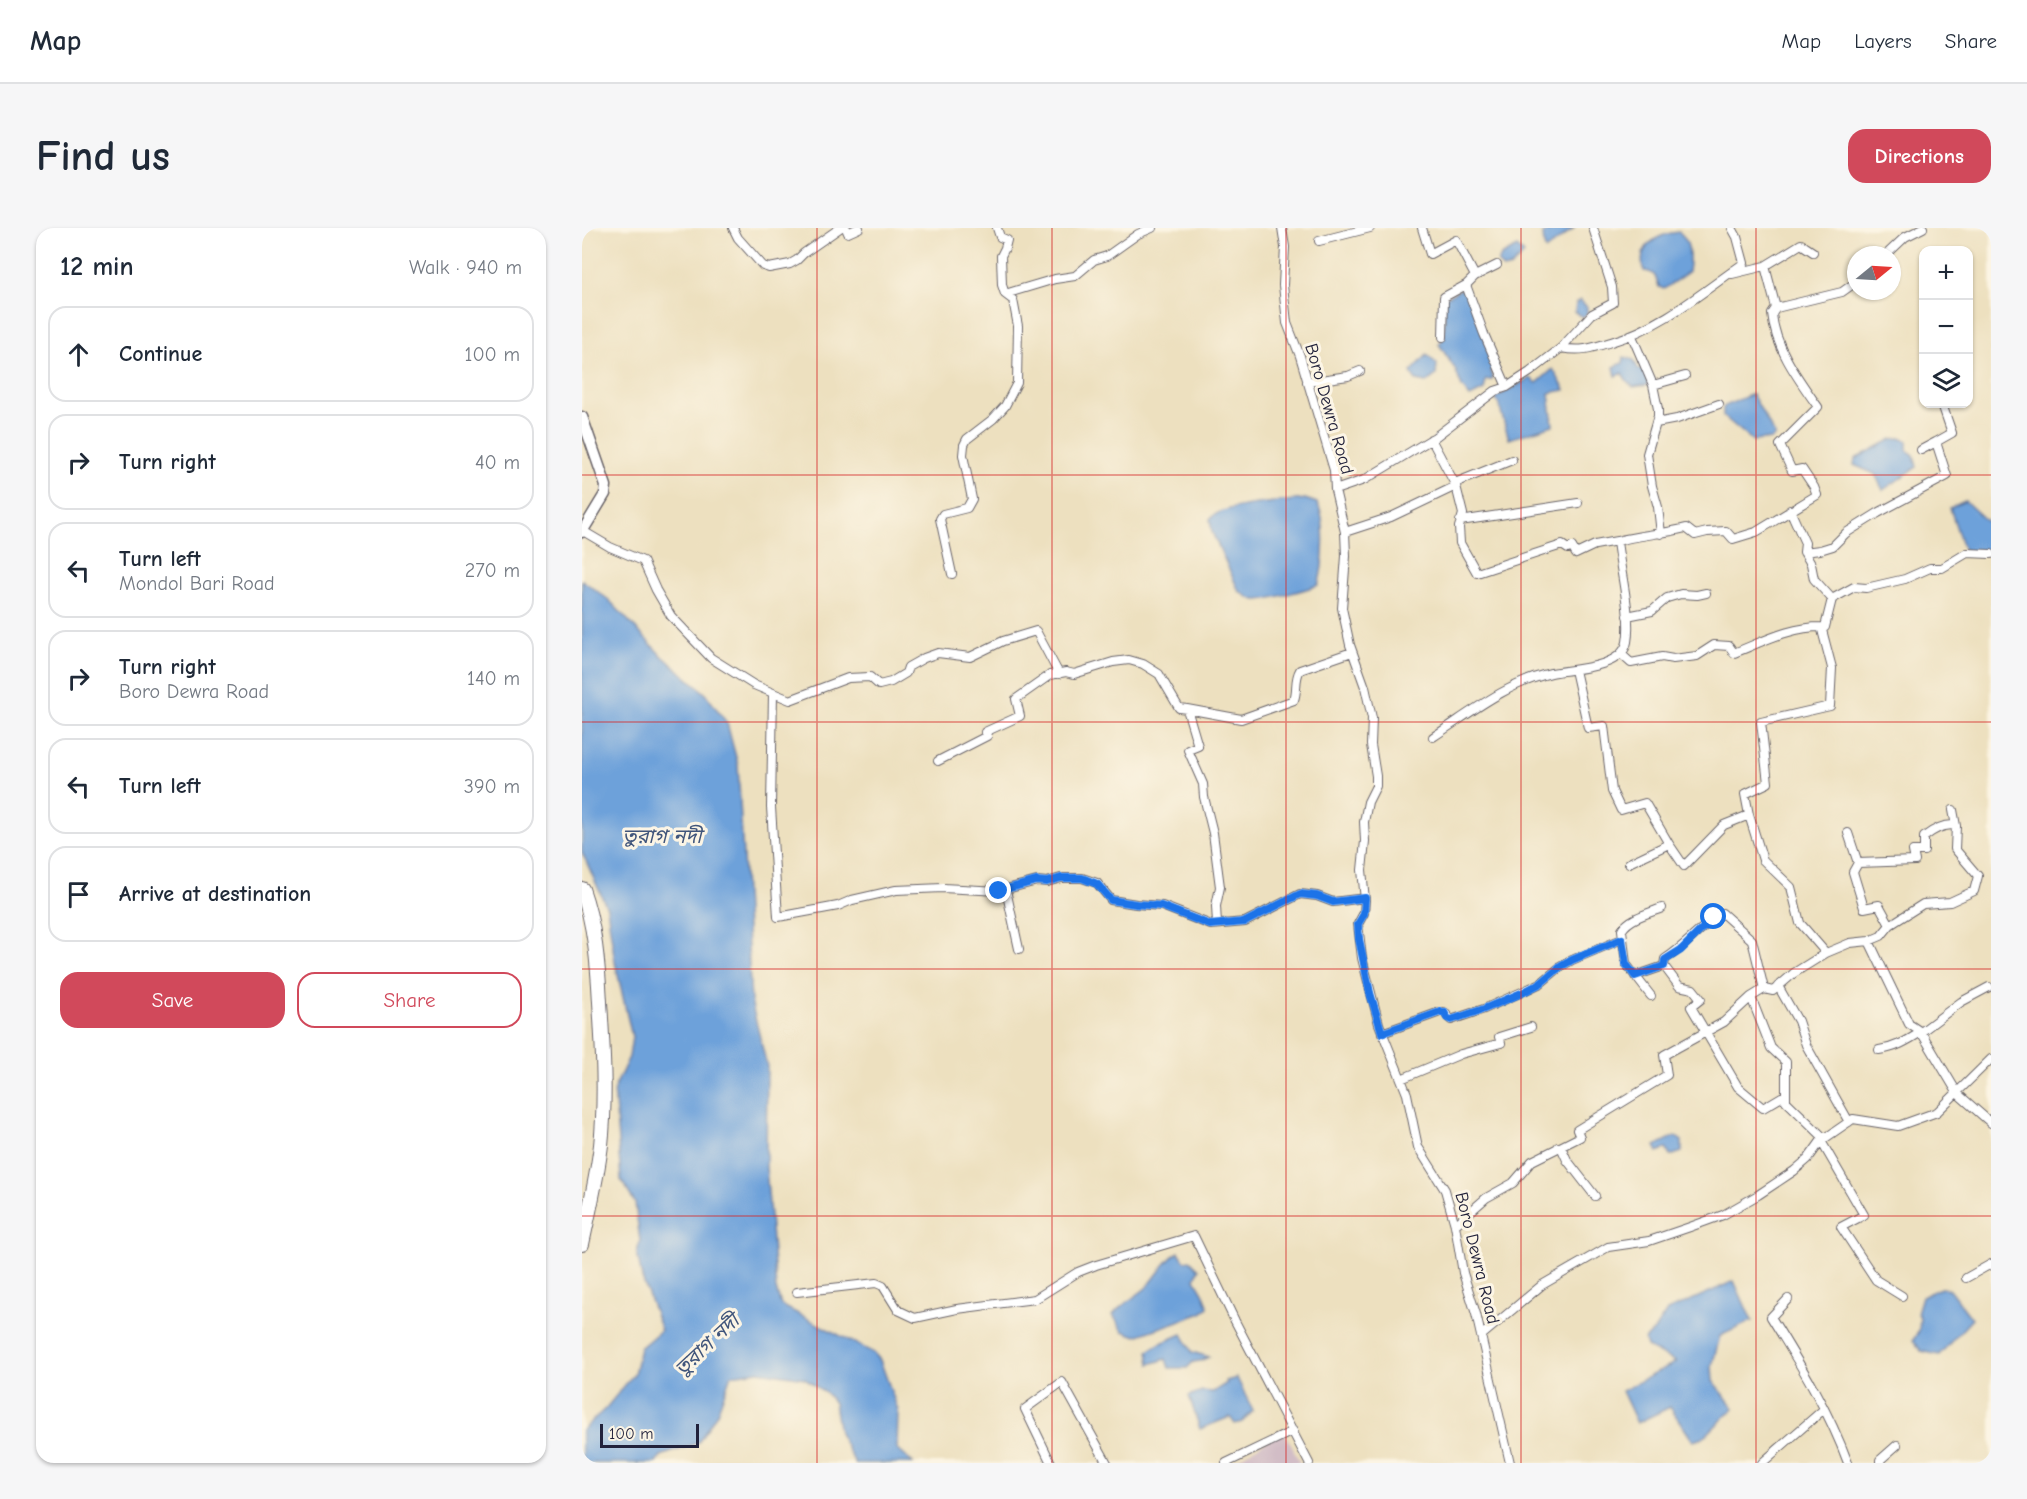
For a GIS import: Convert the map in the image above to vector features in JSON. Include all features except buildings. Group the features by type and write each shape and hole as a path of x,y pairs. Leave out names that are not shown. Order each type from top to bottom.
{"highway":[{"path":"582,889 588,904 598,976 603,1071 601,1142 582,1244"}],"street":[{"path":"733,228 738,238 756,259 769,268 790,264 840,228"},
{"path":"846,228 848,233 859,228"},
{"path":"952,574 940,519 943,514 967,508 972,499 963,456 964,445 967,439 993,419 1005,406 1017,383 1018,327 1012,300 1005,294 1002,285 1001,256 1007,240 1000,237 997,228"},
{"path":"1005,294 1055,279 1075,276 1094,260 1107,256 1138,234 1152,228"},
{"name":"Boro Dewra Road","path":"1282,228 1285,247 1283,285 1287,323 1300,356 1334,470 1335,490 1345,532 1346,556 1342,608 1352,652 1365,687 1372,718 1371,746 1377,776 1364,822 1362,870 1365,898 1364,914 1358,924 1359,939 1370,993 1382,1033 1407,1094 1418,1147 1445,1190 1510,1463"},
{"path":"1319,241 1370,228"},
{"path":"1422,228 1430,254 1456,240 1475,276"},
{"path":"1335,490 1364,480 1431,439 1495,391 1508,387 1561,348 1592,314 1613,303 1612,288 1593,228"},
{"path":"1561,348 1578,351 1632,336 1676,312 1744,263 1737,237 1732,228"},
{"path":"1896,246 1905,237 1923,228"},
{"path":"1728,275 1765,266 1802,244 1813,252"},
{"path":"1443,337 1444,297 1466,285 1475,276 1497,265"},
{"path":"1765,266 1776,308"},
{"path":"1466,285 1484,334 1508,387"},
{"path":"1431,439 1456,484 1462,514 1459,527 1460,543 1477,573 1562,546 1568,549 1572,547 1576,554 1595,545 1686,528 1695,535 1726,531 1733,538 1756,532 1817,495 1802,469 1792,471 1780,445 1818,407 1785,355 1773,328 1772,314 1776,308 1842,292 1847,288"},
{"path":"1632,336 1653,385 1658,409 1647,454 1661,534"},
{"path":"1306,382 1360,371"},
{"path":"1653,385 1685,376"},
{"path":"1656,423 1677,419 1719,404"},
{"path":"1921,450 1952,433 1943,408"},
{"path":"582,417 606,486 605,494 582,531 610,547 644,561 656,590 671,616 711,658 754,685 790,700 848,678 870,677 879,685 888,683 906,673 908,667 929,656 938,653 970,657 1004,641 1034,631 1041,638 1059,674"},
{"path":"1804,552 1833,546 1846,533 1878,513 1947,476 1936,442"},
{"path":"1345,532 1391,517 1456,484 1512,460"},
{"path":"1461,521 1578,503"},
{"path":"1790,510 1805,543 1804,552 1811,564 1814,579 1832,599"},
{"path":"1433,737 1511,687 1550,674 1590,669 1621,654 1627,643 1627,616 1617,541"},
{"path":"1826,953 1800,923 1791,887 1763,860 1749,815 1745,794 1768,783 1761,722 1830,706 1832,668 1822,630 1825,627 1832,599 1854,587 1866,588 1905,579 1930,568 1942,568 1967,553 1991,554"},
{"path":"1627,616 1652,612 1667,598 1681,594 1706,593"},
{"path":"1621,654 1631,663 1662,657 1673,659 1697,656 1714,645 1729,646 1734,653 1780,634 1809,627 1825,627"},
{"path":"938,761 987,736 985,732 1020,716 1016,699 1050,675 1066,672 1074,675 1129,660 1143,664 1159,674 1179,708 1241,719 1294,700 1296,678 1300,670 1352,652"},
{"path":"1575,670 1588,728 1604,726 1612,791 1621,810 1645,803 1684,866 1724,825 1749,815"},
{"path":"773,693 771,807 778,917 838,906 852,900 896,890 943,888 980,891 1006,890 1036,881 1047,882 1061,878 1082,878 1097,884 1111,900 1161,906 1210,925 1245,922 1300,894 1317,896 1333,902 1365,898"},
{"path":"1186,709 1197,746 1188,750 1203,784 1204,798 1213,833 1220,887 1216,906 1217,924"},
{"path":"1455,1225 1486,1198 1513,1183 1532,1161 1580,1137 1577,1130 1667,1075 1664,1055 1724,1022 1751,997 1764,989 1773,991 1794,973 1826,953 1850,943 1869,941 1881,936 1890,925 1923,904 1950,902 1974,891 1978,876 1955,849 1956,826 1953,810"},
{"path":"1858,863 1915,861 1913,851 1924,851 1924,837 1932,830 1950,824 1956,826"},
{"path":"1848,833 1858,863 1853,872 1864,908 1880,905 1890,925"},
{"path":"1629,863 1669,844"},
{"path":"1006,890 1019,949"},
{"path":"1651,996 1626,964 1622,939 1623,926 1662,908"},
{"path":"1764,989 1752,940 1722,913 1714,917 1681,950 1665,960 1664,966 1679,986 1693,988 1701,999 1691,1007 1738,1087 1763,1108 1785,1095"},
{"path":"1382,1033 1440,1012 1444,1012 1451,1020 1484,1009 1541,983 1572,960 1622,939"},
{"path":"1869,941 1909,1024 1920,1032 1958,1094 1991,1123"},
{"path":"1635,976 1664,966"},
{"path":"1778,986 1798,1021 1806,1046 1849,1122"},
{"path":"1879,1050 1908,1040 1961,1002 1989,987"},
{"path":"1751,997 1771,1048 1786,1062 1786,1101 1823,1140 1864,1215 1841,1227 1876,1280 1902,1296"},
{"path":"1401,1079 1461,1054 1501,1043 1499,1037 1531,1027"},
{"path":"1481,1336 1542,1285 1608,1247 1649,1240 1690,1227 1723,1215 1758,1195 1794,1171 1808,1159 1823,1140 1853,1119 1898,1126 1937,1112 1958,1094 1991,1059"},
{"path":"1558,1147 1595,1196"},
{"path":"796,1292 876,1283 884,1286 898,1310 915,1318 1035,1299 1078,1272 1194,1236 1235,1321 1309,1463"},
{"path":"1966,1278 1991,1264"},
{"path":"1788,1299 1771,1317 1811,1383 1848,1463"},
{"path":"1051,1463 1025,1409 1062,1382 1107,1463"},
{"path":"1762,1463 1824,1409"},
{"path":"1226,1463 1293,1431"},
{"path":"1880,1463 1897,1445"}],"shaded area":[{"path":"1284,1430 1300,1463 1231,1463"}],"water":[{"path":"1553,228 1574,228 1546,250 1543,234"},
{"path":"1679,232 1688,245 1688,272 1664,289 1659,287 1653,274 1644,271 1643,255 1650,243 1656,239"},
{"path":"1517,247 1524,254 1511,267 1503,269 1498,263 1501,256"},
{"path":"1464,287 1497,368 1490,371 1493,376 1492,380 1486,380 1484,390 1470,397 1462,387 1455,369 1439,344 1444,338 1445,298"},
{"path":"1580,300 1587,307 1587,314 1583,317 1575,312 1576,303"},
{"path":"1427,355 1437,364 1436,375 1426,383 1416,381 1411,372"},
{"path":"1624,357 1634,360 1638,369 1645,371 1648,385 1633,387 1622,373 1616,376 1614,367 1623,363"},
{"path":"1553,369 1565,390 1549,393 1553,425 1509,439 1495,398 1530,378 1537,383"},
{"path":"1752,394 1775,435 1772,439 1753,441 1723,416 1723,407"},
{"path":"1900,438 1907,441 1907,450 1914,455 1917,467 1883,490 1875,474 1854,465 1855,459 1892,439"},
{"path":"1305,499 1317,503 1322,520 1323,555 1318,585 1268,599 1249,598 1239,591 1212,532 1210,519 1216,514 1239,507"},
{"path":"1965,501 1991,525 1989,551 1964,551 1950,508"},
{"name":"তুরাগ নদী","path":"582,580 609,600 659,653 705,693 727,723 738,765 751,1001 767,1066 766,1167 776,1289 781,1305 874,1353 880,1360 898,1410 897,1449 913,1463 855,1463 839,1433 834,1403 828,1395 805,1378 758,1371 731,1375 717,1413 698,1443 661,1456 656,1463 582,1463 582,1430 606,1408 634,1374 640,1348 661,1330 642,1278 637,1253 640,1241 635,1203 621,1180 614,1089 629,1057 632,1037 615,962 607,908 582,852"},
{"path":"1675,1136 1682,1141 1682,1152 1670,1156 1666,1148 1658,1152 1655,1146"},
{"path":"1179,1252 1185,1261 1190,1260 1199,1269 1195,1279 1205,1296 1208,1307 1202,1313 1136,1336 1123,1331 1113,1315 1147,1287 1165,1264"},
{"path":"1734,1281 1752,1321 1720,1336 1712,1366 1713,1381 1734,1408 1703,1438 1693,1441 1670,1407 1637,1423 1622,1391 1676,1362 1647,1347 1645,1340 1667,1311"},
{"path":"1941,1288 1949,1289 1972,1319 1939,1355 1921,1351 1913,1340 1919,1331 1920,1317 1917,1313 1922,1296"},
{"path":"1182,1334 1192,1352 1209,1357 1193,1362 1187,1368 1169,1368 1166,1359 1150,1364 1148,1351"},
{"path":"1237,1378 1253,1411 1242,1422 1235,1424 1230,1417 1200,1429 1189,1396 1202,1391 1213,1392 1227,1383 1226,1381"}],"route":[{"path":"999,891 1036,881 1082,878 1097,884 1111,900 1161,906 1210,925 1245,922 1257,918 1300,894 1317,896 1333,902 1365,898 1364,914 1358,924 1359,939 1370,993 1382,1033 1440,1012 1444,1012 1451,1020 1484,1009 1541,983 1572,960 1622,939 1626,964 1635,976 1664,966 1665,960 1681,950 1714,917"}]}
